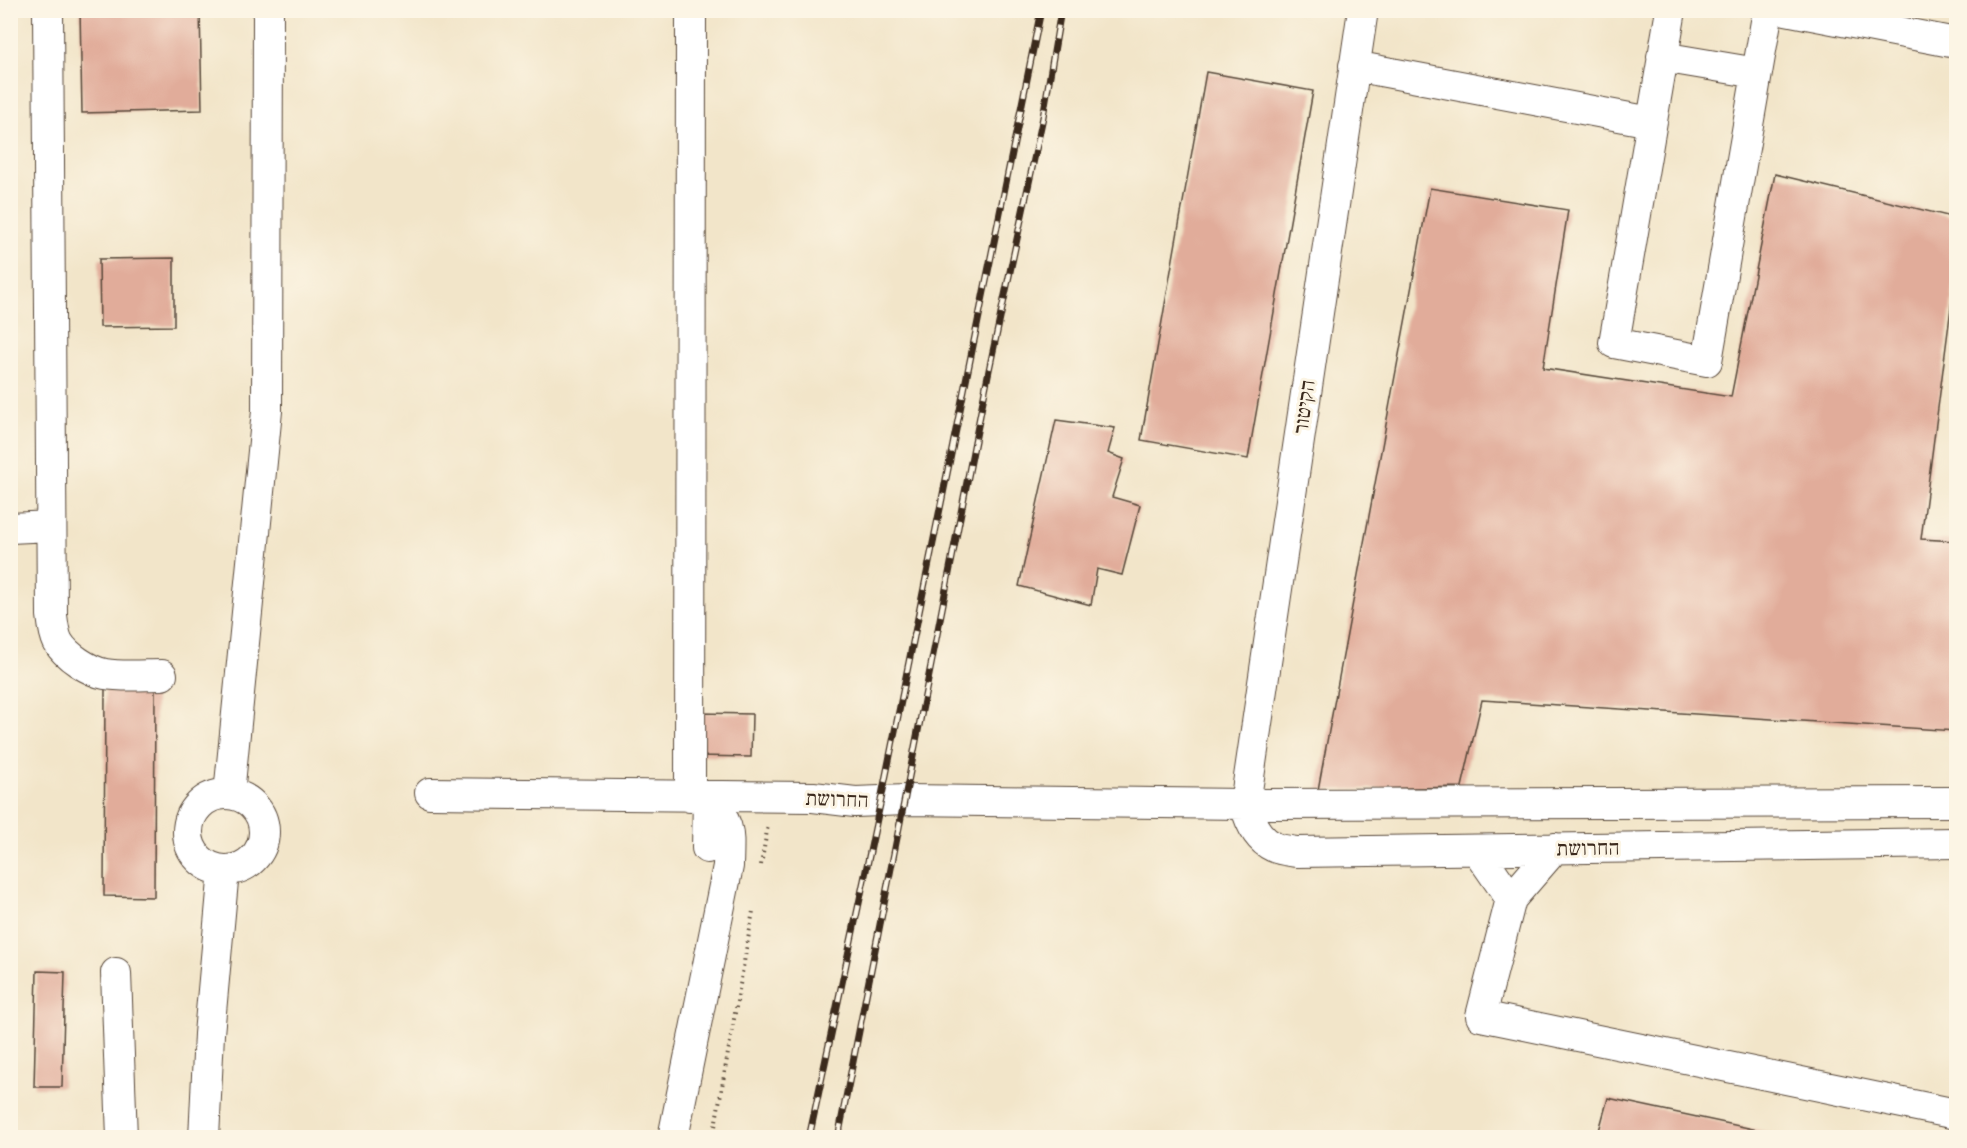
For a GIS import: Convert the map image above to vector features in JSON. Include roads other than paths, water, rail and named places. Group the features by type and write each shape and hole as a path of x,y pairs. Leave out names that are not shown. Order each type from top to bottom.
{"street":[{"path":"48,10 52,615 59,644 85,666 104,674 162,675"},
{"path":"229,794 267,411 268,10"},
{"path":"692,10 699,797 707,848"},
{"name":"הקיטור","path":"1245,804 1363,10"},
{"path":"1671,10 1614,343 1707,361 1768,10"},
{"path":"1786,10 1956,43"},
{"path":"1662,57 1757,73"},
{"path":"1354,66 1651,122"},
{"path":"10,528 51,526"},
{"name":"החרושת","path":"430,793 813,797 855,802 906,800 1245,804 1956,802"},
{"path":"229,794 246,799 255,807 262,817 265,835 262,846 252,861 236,870 224,870 207,865 197,857 191,847 188,830 191,818 201,803 217,795 229,794"},
{"path":"673,1137 728,866 729,829 723,816 699,797"},
{"name":"החרושת","path":"1245,804 1249,820 1259,835 1273,847 1297,852 1956,843"},
{"path":"1556,849 1511,900 1481,1016 1956,1114"},
{"path":"1477,850 1511,900"},
{"path":"204,1137 209,1034 224,870"},
{"path":"116,973 122,1137"}],"railway":[{"path":"809,1138 881,800 1041,10"},
{"path":"838,1138 989,370 1043,117 1061,10"}]}
